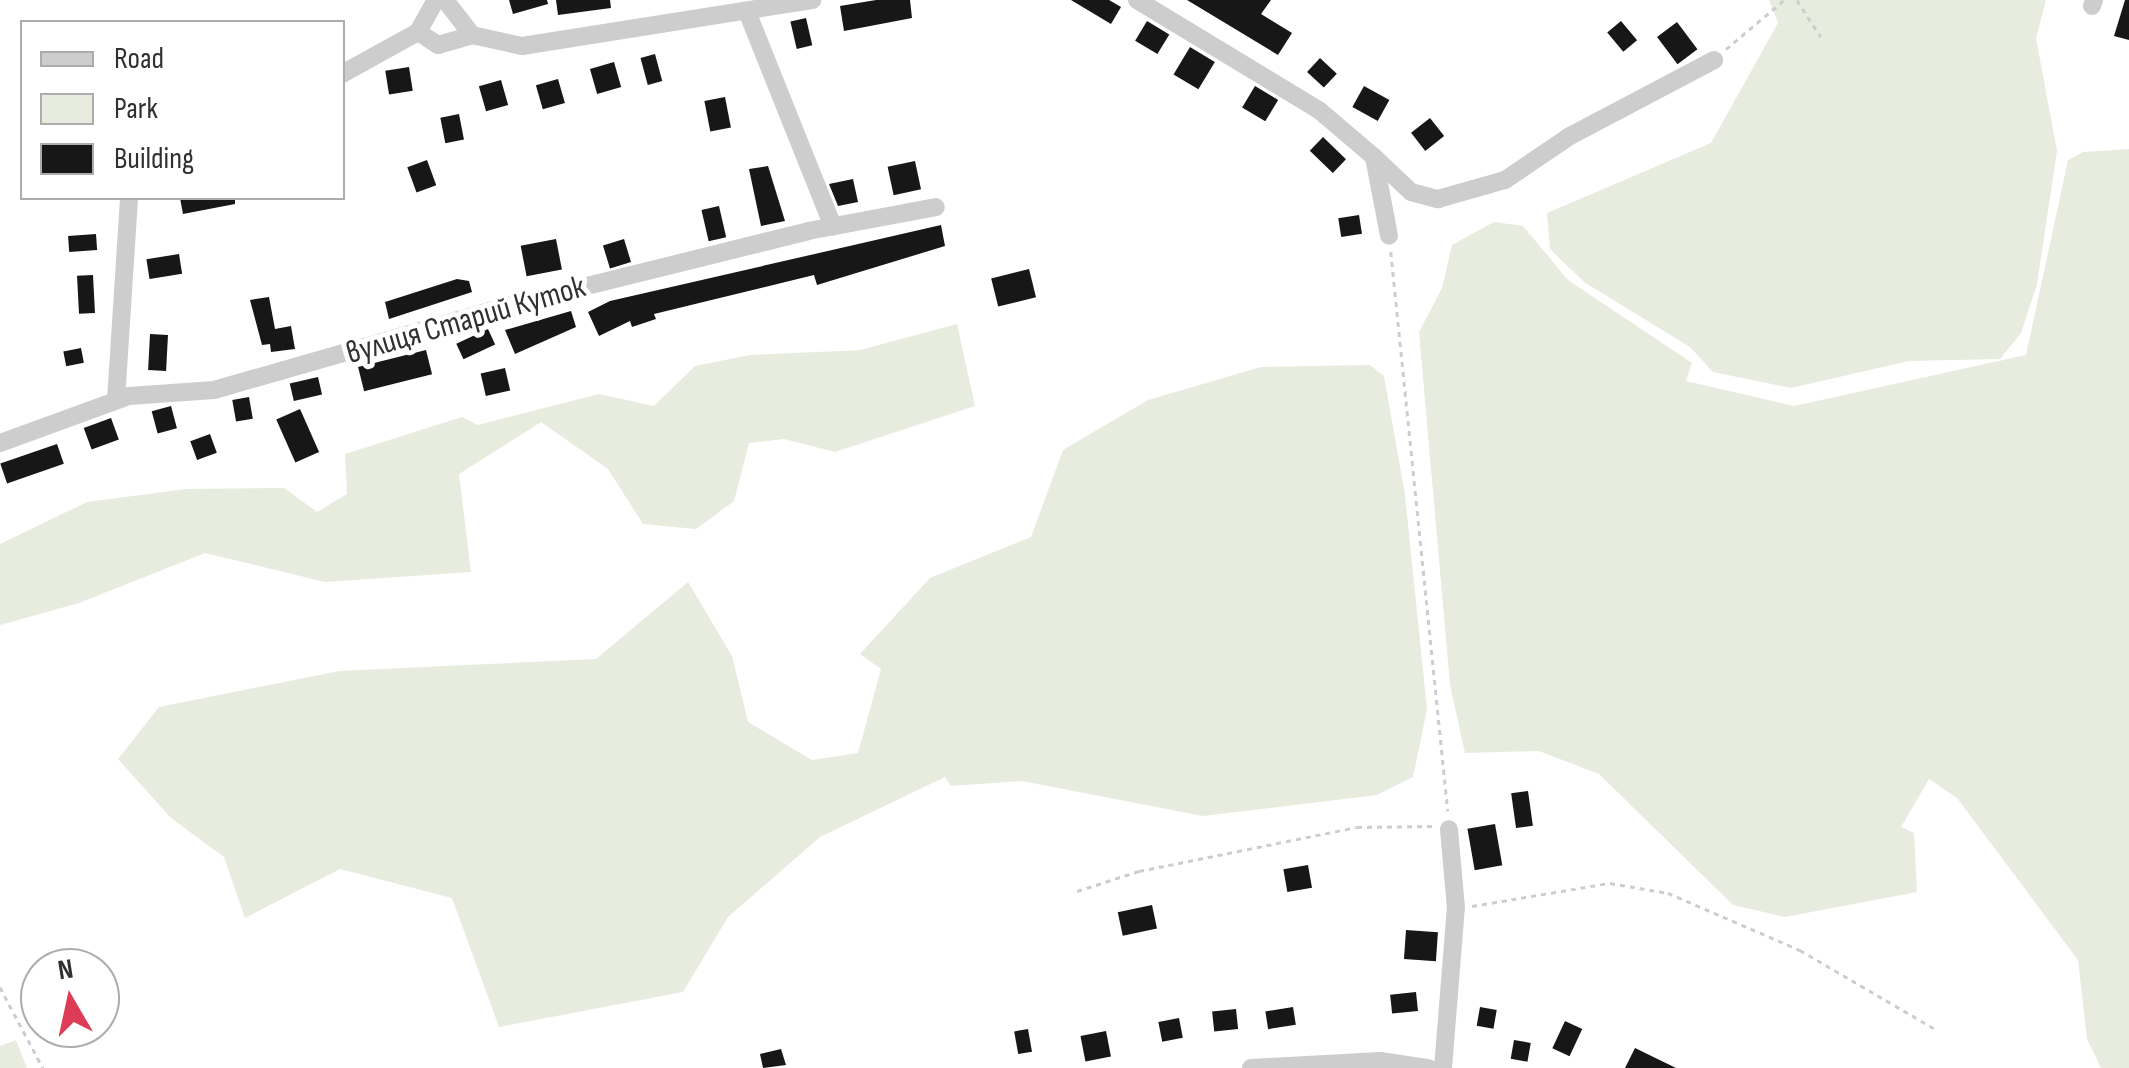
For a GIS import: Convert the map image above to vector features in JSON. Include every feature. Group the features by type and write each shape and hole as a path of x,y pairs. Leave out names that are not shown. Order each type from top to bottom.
{"street":[{"path":"345,72 418,32 436,0"},
{"path":"446,0 472,35"},
{"path":"418,32 438,45 472,35 522,46 748,14 812,0"},
{"path":"1136,0 1320,111 1411,192 1438,199 1505,180 1570,136 1714,60"},
{"path":"748,14 833,227"},
{"path":"1374,157 1389,236"},
{"path":"116,400 129,200"},
{"name":"вулиця Старий Куток","path":"0,443 116,400 214,390 510,305 833,227 936,208"},
{"path":"1442,1068 1456,908 1450,828"},
{"path":"1251,1068 1380,1064 1428,1068"}],"path":[{"path":"1714,60 1784,0"},
{"path":"1797,0 1820,36"},
{"path":"1077,891 1139,871 1357,827 1450,828 1389,236"},
{"path":"1456,908 1610,883 1668,893 1800,950 1935,1029"},
{"path":"0,987 43,1068"}],"green space":[{"path":"1769,0 2046,0 2036,38 2057,151 2037,284 2021,333 2000,359 1909,361 1791,388 1713,372 1690,347 1584,282 1550,249 1547,213 1711,143 1778,23"},
{"path":"2129,149 2129,1068 2101,1068 2087,1039 2078,960 1957,798 1929,779 1901,827 1914,833 1917,892 1785,917 1733,905 1599,774 1539,751 1465,753 1450,685 1419,332 1442,288 1452,245 1494,222 1523,226 1568,280 1692,363 1686,381 1794,406 2026,355 2068,160 2083,152"},
{"path":"957,324 975,406 835,452 784,439 749,443 734,501 696,529 643,524 608,469 541,422 459,474 471,572 325,582 205,553 79,603 0,625 0,544 87,502 186,489 284,488 317,512 347,494 345,454 462,417 478,425 599,394 654,406 695,366 750,355 860,350"},
{"path":"1370,365 1384,376 1405,495 1427,709 1413,777 1377,795 1203,816 1022,781 951,786 945,777 820,837 728,917 683,992 499,1027 452,898 340,869 245,918 224,857 171,818 118,759 159,707 339,671 596,659 688,582 732,656 748,722 812,760 858,753 881,669 860,654 930,578 1031,537 1063,450 1148,400 1261,367"},
{"path":"16,1040 27,1068 0,1068 0,1046"}],"building":[{"path":"509,0 547,0 548,4 513,14"},
{"path":"556,0 610,0 611,8 558,15"},
{"path":"910,0 912,18 844,31 840,6"},
{"path":"1071,0 1109,0 1121,7 1111,24"},
{"path":"1187,0 1271,0 1261,14 1292,33 1278,55"},
{"path":"2125,0 2129,0 2129,40 2114,36"},
{"path":"806,18 812,45 797,49 790,22"},
{"path":"1147,21 1169,34 1157,54 1135,41"},
{"path":"1621,21 1637,40 1623,52 1607,33"},
{"path":"1677,22 1697,49 1677,64 1657,37"},
{"path":"1190,47 1215,62 1198,89 1174,74"},
{"path":"655,54 662,81 648,85 641,58"},
{"path":"1320,58 1337,74 1324,88 1307,72"},
{"path":"614,62 621,87 597,94 590,69"},
{"path":"409,67 413,91 389,94 385,71"},
{"path":"558,79 565,103 543,109 536,85"},
{"path":"501,80 508,105 486,111 479,86"},
{"path":"1255,86 1278,100 1265,121 1242,107"},
{"path":"1364,86 1389,100 1378,121 1352,107"},
{"path":"725,97 731,127 710,131 704,101"},
{"path":"459,114 464,140 445,143 440,118"},
{"path":"1430,118 1444,136 1425,151 1411,133"},
{"path":"1323,137 1346,159 1333,173 1310,151"},
{"path":"427,160 436,185 417,193 407,167"},
{"path":"915,161 921,189 894,195 888,167"},
{"path":"768,166 785,221 761,226 749,169"},
{"path":"853,179 858,202 838,206 829,184"},
{"path":"180,200 235,200 235,204 183,214"},
{"path":"719,206 726,237 709,241 701,210"},
{"path":"1359,215 1362,234 1341,237 1338,218"},
{"path":"941,225 945,246 817,285 814,275 654,314 656,319 632,327 630,321 599,336 588,312 610,301"},
{"path":"96,234 97,250 69,252 68,236"},
{"path":"556,239 562,269 527,276 521,246"},
{"path":"624,239 631,262 610,268 603,245"},
{"path":"179,254 182,274 150,279 146,259"},
{"path":"1029,269 1036,297 998,307 991,278"},
{"path":"93,275 95,313 79,314 77,276"},
{"path":"457,279 469,281 472,292 389,319 385,302"},
{"path":"269,297 275,329 291,326 295,349 271,352 270,344 262,345 250,300"},
{"path":"571,311 576,327 515,354 505,330"},
{"path":"488,329 495,344 463,359 456,344"},
{"path":"150,334 168,335 166,371 148,370"},
{"path":"81,348 84,363 66,366 63,351"},
{"path":"426,350 432,374 364,391 358,367"},
{"path":"505,368 510,390 486,396 481,374"},
{"path":"318,377 322,395 294,401 290,384"},
{"path":"249,397 253,419 236,422 232,400"},
{"path":"171,406 177,428 158,433 152,411"},
{"path":"300,409 319,452 295,463 276,420"},
{"path":"111,418 119,440 92,450 84,428"},
{"path":"210,434 217,453 197,460 190,441"},
{"path":"57,444 64,464 7,483 0,464"},
{"path":"1528,791 1533,826 1516,828 1511,793"},
{"path":"1495,824 1502,865 1475,870 1467,829"},
{"path":"1308,865 1312,888 1287,892 1283,869"},
{"path":"1152,905 1157,928 1123,936 1118,912"},
{"path":"1406,930 1438,932 1436,961 1404,959"},
{"path":"1416,992 1418,1011 1392,1014 1390,995"},
{"path":"1293,1007 1296,1025 1268,1029 1265,1011"},
{"path":"1480,1007 1497,1010 1493,1029 1477,1026"},
{"path":"1236,1009 1238,1029 1214,1031 1212,1012"},
{"path":"1179,1018 1183,1038 1162,1042 1158,1022"},
{"path":"1565,1021 1582,1029 1570,1056 1552,1048"},
{"path":"1028,1029 1032,1052 1018,1054 1014,1031"},
{"path":"1106,1031 1111,1057 1085,1061 1080,1036"},
{"path":"1514,1040 1531,1043 1527,1062 1511,1059"},
{"path":"1635,1048 1676,1068 1625,1068"},
{"path":"781,1049 786,1065 763,1068 760,1054"}]}
